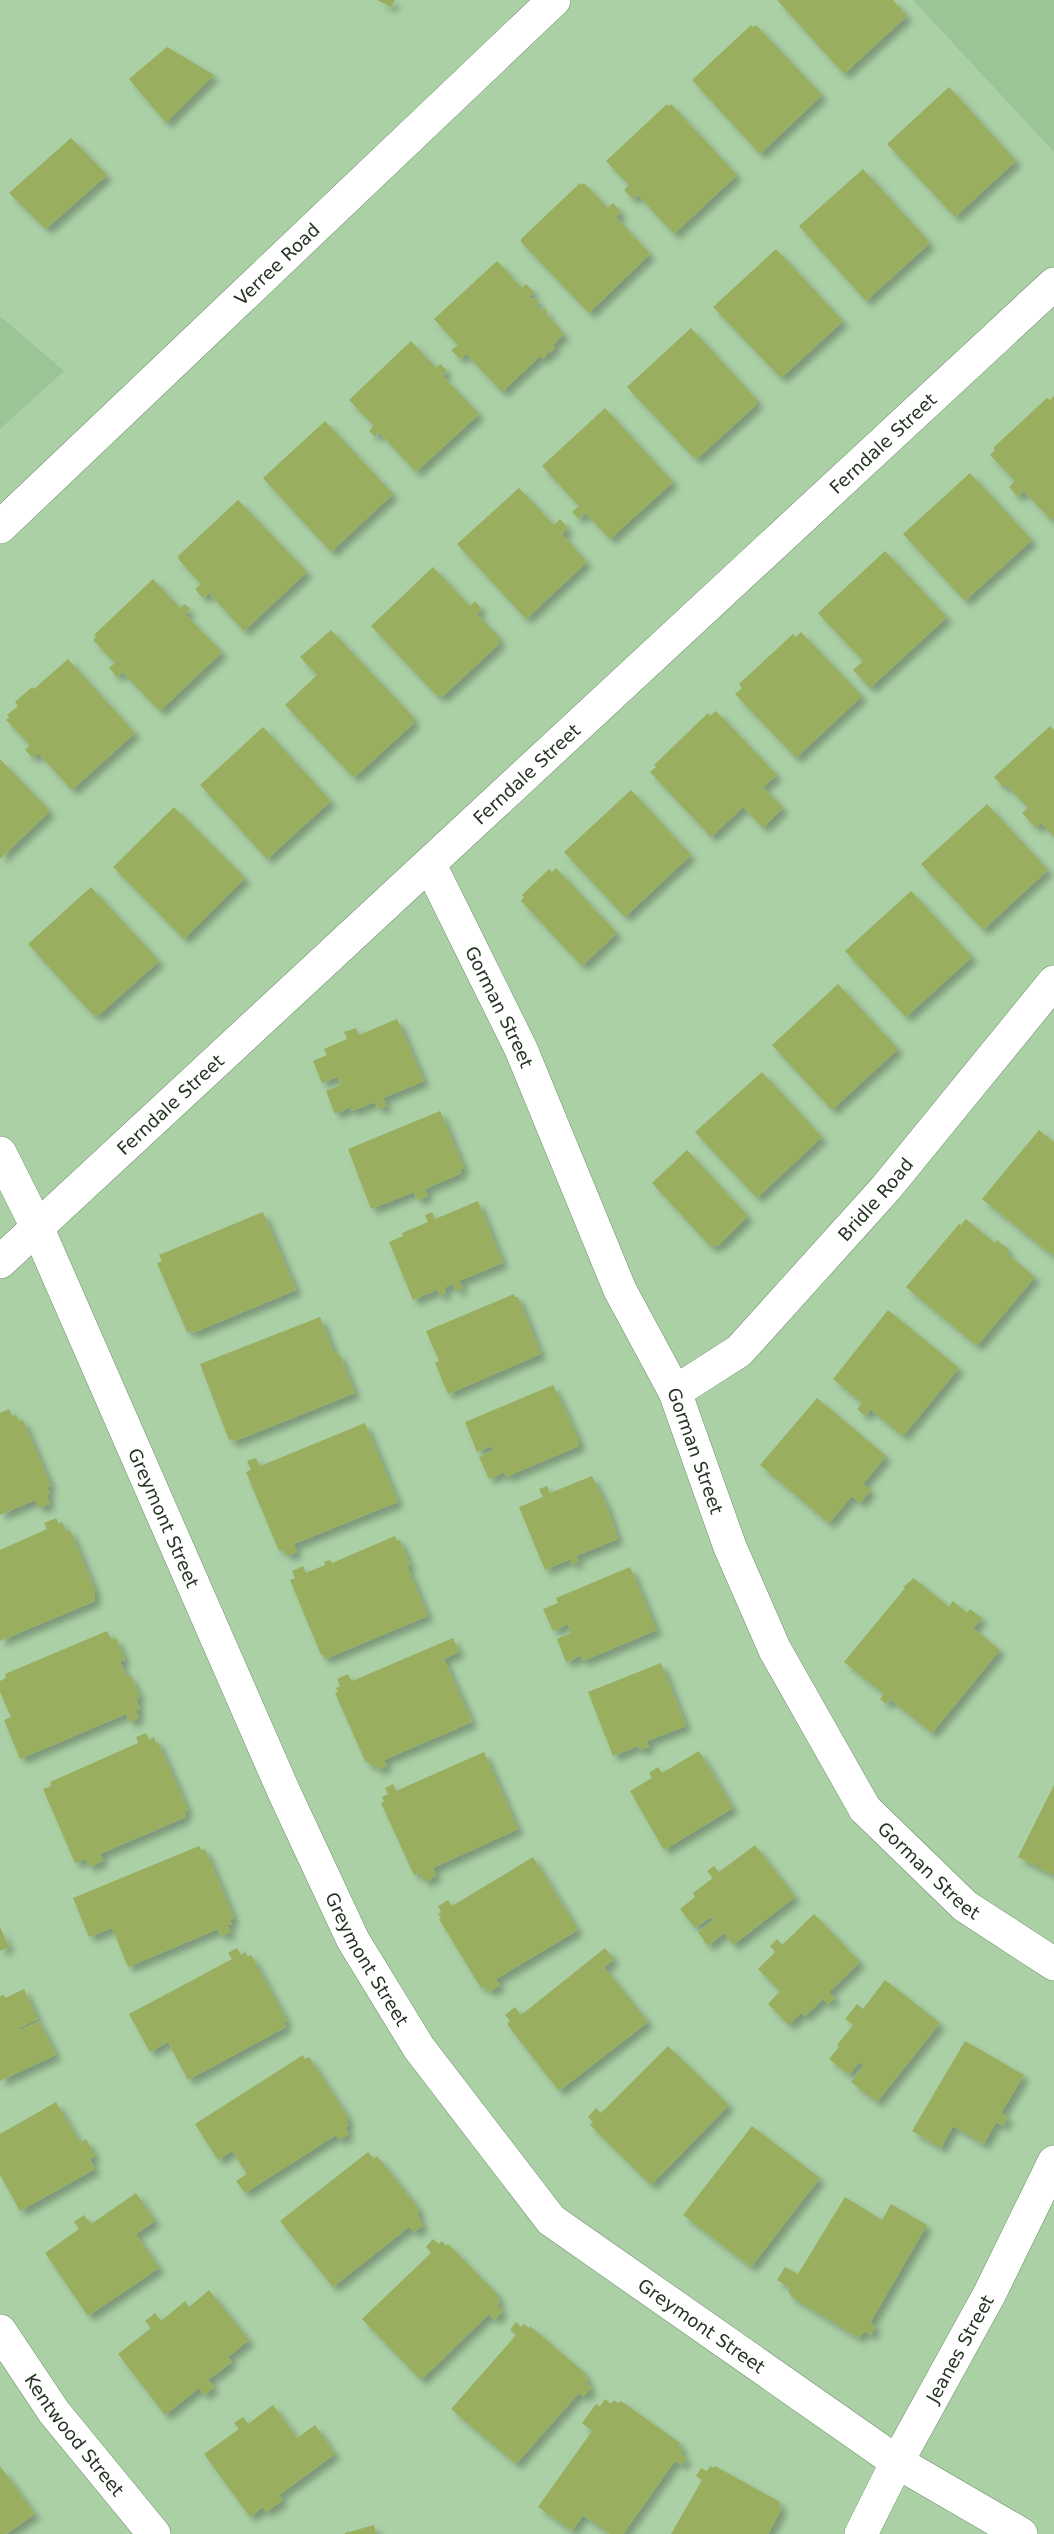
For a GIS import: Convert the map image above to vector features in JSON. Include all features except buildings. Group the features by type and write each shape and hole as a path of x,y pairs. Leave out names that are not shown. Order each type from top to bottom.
{"street":[{"name":"Verree Road","path":"0,527 554,0"},
{"name":"Ferndale Street","path":"0,1262 1054,284"},
{"name":"Gorman Street","path":"430,865 521,1049 620,1290 675,1392 730,1547 775,1650 865,1809 965,1906 1054,1964"},
{"name":"Bridle Road","path":"675,1392 739,1351 886,1188 1054,982"},
{"name":"Greymont Street","path":"0,1153 37,1227 288,1802 353,1940 419,2048 551,2220 897,2462 1021,2534"},
{"name":"Jeanes Street","path":"861,2534 897,2462 990,2293 1054,2162"},
{"name":"Kentwood Street","path":"0,2331 54,2412 154,2534"}],"shaded area":[{"path":"913,0 1054,0 1054,152"},
{"path":"0,316 64,371 0,429"}]}
